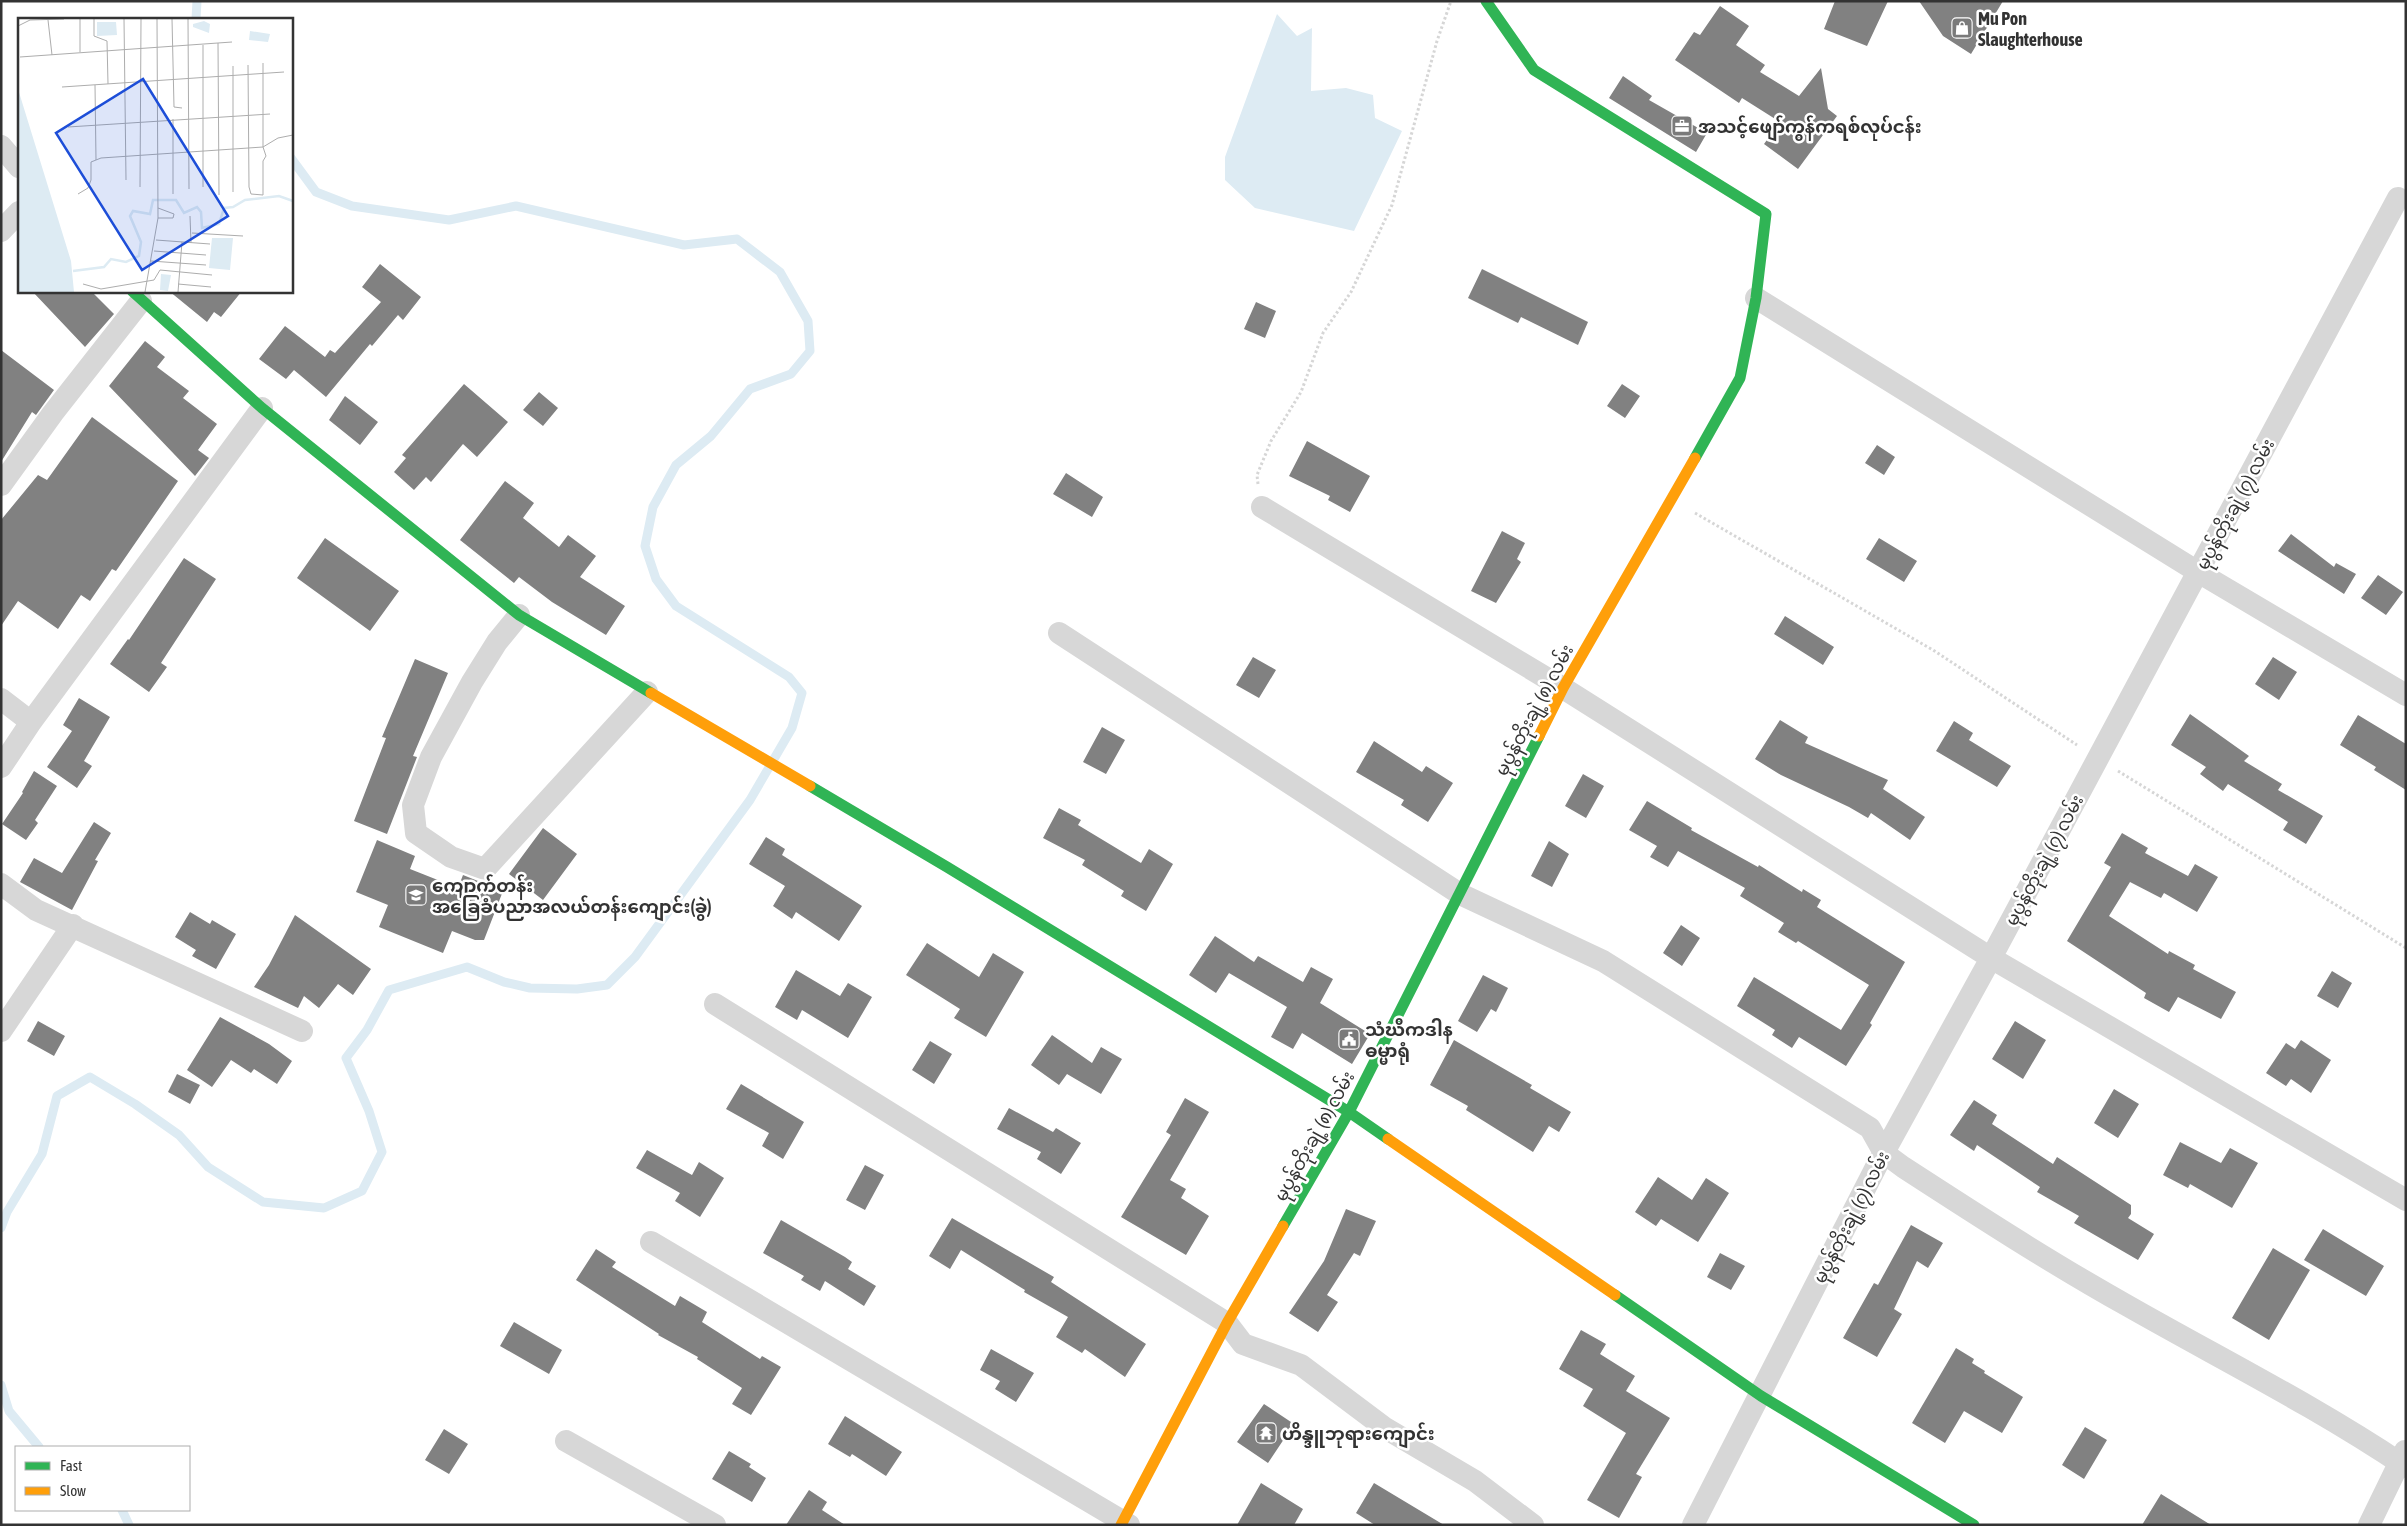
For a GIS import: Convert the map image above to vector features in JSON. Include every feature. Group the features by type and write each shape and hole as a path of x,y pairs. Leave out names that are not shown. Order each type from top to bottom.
{"street":[{"name":"မုပွန်တိုးချဲ့ (၈) လမ်း","path":"1124,1524 1227,1323 1349,1112 1563,688 1740,378 1756,298 1766,214 1534,70 1486,1"},
{"path":"1,146 18,166"},
{"name":"မုပွန်တိုးချဲ့ (၇) လမ်း","path":"1693,1525 1761,1396 1884,1153 1991,958 2398,198"},
{"path":"1,231 18,213"},
{"path":"1,485 136,296 262,408 519,615 735,744 956,872 1349,1112 1761,1396 1974,1525"},
{"path":"1756,298 2198,572 2406,695"},
{"path":"1,767 31,722 262,408"},
{"path":"1262,507 1563,688 1991,958 2406,1200"},
{"path":"519,615 497,642 472,682 431,757 413,805 416,833 452,857 485,869 647,692"},
{"path":"1059,633 1460,894 1603,961 1870,1128 1884,1153 1903,1168 2050,1261 2404,1460 2368,1525"},
{"path":"1,699 31,722"},
{"path":"1,884 36,910 73,925 302,1031"},
{"path":"1,1031 73,925"},
{"path":"715,1004 1227,1323 1243,1344 1302,1365 1384,1428 1475,1481 1533,1525"},
{"path":"651,1242 1124,1524"},
{"path":"566,1441 715,1525"}],"path":[{"path":"1262,507 1257,474 1271,440 1301,392 1323,333 1351,292 1392,205 1437,40 1451,1"},
{"path":"1671,499 1933,650 2098,759 2235,841 2406,948"}],"shaded area":[{"path":"1277,14 1297,36 1312,28 1311,91 1346,88 1373,95 1375,118 1402,131 1354,231 1255,208 1225,180 1225,157"}],"building":[{"path":"1835,1 1888,1 1867,46 1824,29"},
{"name":"Mu Pon Slaughterhouse","path":"1919,1 2003,1 1971,54 1943,36"},
{"path":"1720,6 1749,26 1736,45 1765,65 1760,72 1799,96 1821,68 1828,109 1837,116 1798,169 1764,144 1780,122 1742,98 1739,103 1675,60 1694,32 1700,35"},
{"path":"1623,76 1652,96 1649,100 1707,133 1696,152 1609,98"},
{"path":"380,264 421,297 403,320 398,315 372,346 370,344 326,397 294,370 286,379 259,359 285,326 325,357 330,350 335,353 381,302 362,287"},
{"path":"1482,269 1588,322 1578,345 1521,317 1518,323 1468,298"},
{"path":"33,292 92,292 114,314 85,347"},
{"path":"170,292 241,292 221,317 214,312 207,322"},
{"path":"1256,302 1276,311 1265,338 1244,329"},
{"path":"145,341 165,357 157,367 189,391 183,398 217,424 198,450 209,458 195,476 109,386"},
{"path":"1,350 54,390 36,415 32,412 1,462"},
{"path":"464,384 508,422 477,457 463,444 431,482 426,477 414,490 394,472 406,458 402,455"},
{"path":"1622,384 1640,396 1625,418 1607,406"},
{"path":"539,392 558,408 543,426 523,410"},
{"path":"345,396 378,422 360,445 329,420"},
{"path":"92,417 178,481 116,571 112,569 90,601 81,595 58,629 18,601 1,626 1,520 38,475 47,480"},
{"path":"1307,441 1370,476 1350,512 1328,500 1330,496 1289,476"},
{"path":"1877,445 1895,457 1884,475 1865,463"},
{"path":"1066,473 1103,497 1092,517 1053,494"},
{"path":"505,481 534,503 523,518 559,547 568,535 596,556 580,577 625,606 606,635 552,602 519,577 514,583 460,540"},
{"path":"1502,531 1525,543 1517,559 1521,562 1496,603 1471,591"},
{"path":"2291,534 2334,567 2336,563 2356,574 2344,594 2278,551"},
{"path":"325,538 399,591 370,631 297,578"},
{"path":"1879,538 1917,561 1904,582 1866,559"},
{"path":"184,558 216,579 161,663 167,667 149,692 110,664 129,640"},
{"path":"2378,575 2403,592 2386,615 2361,598"},
{"path":"1785,616 1834,647 1823,665 1774,634"},
{"path":"1253,657 1276,670 1259,698 1236,685"},
{"path":"2273,657 2297,672 2279,700 2255,684"},
{"path":"415,659 448,673 413,756 417,757 387,834 354,821 386,738 382,737"},
{"path":"79,698 110,717 84,761 92,766 77,788 47,767 72,731 63,725"},
{"path":"2190,714 2249,756 2244,761 2282,784 2278,790 2323,816 2306,844 2283,830 2288,822 2228,784 2223,791 2200,774 2206,767 2171,745"},
{"path":"2358,715 2406,744 2406,790 2374,770 2376,767 2340,745"},
{"path":"1780,720 1808,737 1805,743 1888,780 1883,789 1925,817 1910,840 1871,813 1868,818 1781,775 1755,759"},
{"path":"1954,721 1973,733 1969,740 2011,766 1997,787 1936,751"},
{"path":"1102,727 1125,740 1106,774 1083,762"},
{"path":"1374,741 1422,772 1426,766 1453,783 1428,822 1401,805 1404,800 1356,772"},
{"path":"34,771 57,786 35,820 38,823 26,840 2,824 23,793"},
{"path":"1583,774 1604,786 1586,818 1565,806"},
{"path":"1647,801 1692,828 1691,830 1758,867 1759,865 1802,892 1803,889 1821,900 1817,907 1905,962 1870,1023 1872,1025 1846,1066 1799,1037 1792,1048 1772,1035 1775,1030 1737,1006 1754,977 1841,1030 1869,985 1798,941 1796,943 1778,932 1784,923 1740,896 1745,888 1678,851 1668,867 1650,857 1657,846 1629,830"},
{"path":"1059,808 1081,820 1078,825 1141,863 1149,849 1173,864 1146,911 1121,896 1124,891 1082,865 1085,860 1043,838"},
{"path":"94,822 111,833 95,860 98,861 72,910 20,882 34,858 62,873"},
{"path":"543,828 577,854 543,900 509,874"},
{"path":"2122,833 2148,848 2145,853 2188,876 2195,864 2218,877 2197,912 2164,893 2161,898 2130,882 2109,916 2168,954 2169,951 2195,965 2193,969 2236,992 2221,1019 2178,997 2169,1012 2144,998 2146,993 2067,941 2111,867 2104,863"},
{"path":"766,837 785,849 782,855 862,906 839,941 796,912 792,919 773,906 785,886 749,864"},
{"path":"377,840 415,856 410,869 458,888 463,875 503,891 484,940 475,940 452,931 443,953 379,927 388,905 356,892"},
{"path":"1549,841 1569,854 1552,887 1531,876"},
{"path":"190,912 210,924 212,920 236,934 216,969 192,956 196,950 175,937"},
{"path":"295,915 371,969 353,995 338,984 319,1008 304,996 298,1008 254,987 269,965"},
{"path":"1681,925 1700,938 1682,966 1663,953"},
{"path":"1215,936 1254,962 1258,956 1303,982 1311,967 1333,979 1320,1003 1370,1034 1352,1064 1302,1033 1293,1049 1271,1037 1287,1007 1229,973 1216,993 1189,975"},
{"path":"927,943 979,977 993,953 1024,972 986,1037 954,1018 960,1009 906,975"},
{"path":"796,970 840,996 848,983 872,997 848,1038 802,1010 797,1020 775,1007"},
{"path":"2332,971 2352,983 2338,1008 2317,996"},
{"path":"1483,975 1508,988 1496,1012 1491,1009 1477,1032 1458,1021"},
{"path":"220,1017 269,1044 292,1061 277,1084 254,1069 251,1073 231,1060 212,1087 187,1070"},
{"path":"38,1021 65,1036 54,1056 27,1041"},
{"path":"2015,1021 2046,1040 2023,1079 1992,1059"},
{"path":"1052,1035 1092,1063 1101,1047 1122,1059 1101,1094 1067,1074 1059,1085 1031,1065"},
{"path":"1454,1040 1532,1085 1530,1088 1571,1112 1559,1132 1549,1126 1533,1152 1466,1110 1468,1106 1430,1085"},
{"path":"2301,1040 2331,1060 2311,1093 2291,1079 2286,1086 2266,1073 2286,1043 2295,1049"},
{"path":"930,1041 952,1054 934,1084 912,1070"},
{"path":"177,1074 200,1085 190,1104 168,1092"},
{"path":"741,1084 804,1122 783,1159 762,1146 769,1133 726,1109"},
{"path":"2114,1089 2139,1104 2118,1138 2094,1123"},
{"path":"1185,1098 1209,1112 1170,1180 1186,1189 1181,1198 1209,1216 1186,1255 1121,1217 1171,1135 1166,1132"},
{"path":"1974,1100 1997,1115 1992,1124 2053,1164 2057,1157 2131,1205 2131,1214 2128,1218 2154,1234 2138,1260 2074,1223 2079,1216 2037,1192 2040,1187 1977,1145 1974,1151 1950,1135"},
{"path":"1009,1108 1053,1132 1056,1128 1081,1143 1061,1174 1037,1159 1041,1152 997,1129"},
{"path":"2180,1142 2221,1163 2230,1148 2258,1163 2232,1208 2190,1184 2188,1188 2163,1175"},
{"path":"647,1150 692,1175 699,1162 724,1178 700,1217 675,1201 680,1193 636,1168"},
{"path":"865,1165 884,1175 865,1210 846,1200"},
{"path":"1658,1177 1692,1200 1706,1178 1729,1193 1698,1242 1661,1219 1656,1226 1635,1212"},
{"path":"1346,1209 1376,1221 1360,1256 1354,1253 1327,1295 1338,1302 1318,1332 1289,1313 1324,1261"},
{"path":"952,1218 1054,1277 1051,1282 1146,1344 1125,1377 1085,1349 1082,1353 1056,1337 1068,1317 1024,1292 1025,1290 961,1250 950,1269 929,1256"},
{"path":"781,1220 845,1257 852,1262 848,1269 876,1286 864,1306 825,1281 820,1291 801,1280 804,1276 763,1253"},
{"path":"1911,1225 1943,1243 1928,1268 1917,1261 1894,1309 1902,1314 1877,1357 1843,1338 1874,1283 1878,1285"},
{"path":"2323,1229 2384,1266 2366,1296 2304,1260"},
{"path":"2273,1248 2310,1270 2269,1340 2232,1318"},
{"path":"596,1249 616,1262 612,1267 675,1306 680,1296 707,1312 702,1322 760,1359 762,1356 781,1367 751,1415 732,1404 742,1388 697,1359 698,1357 658,1335 576,1280"},
{"path":"1720,1253 1745,1266 1731,1290 1707,1277"},
{"path":"514,1322 562,1350 549,1374 500,1346"},
{"path":"1581,1330 1606,1344 1600,1354 1635,1376 1626,1391 1670,1418 1636,1474 1642,1477 1619,1518 1587,1500 1626,1433 1583,1406 1593,1389 1559,1369"},
{"path":"1956,1348 1974,1359 1972,1363 1985,1371 1984,1373 2023,1397 2002,1433 1964,1411 1945,1443 1912,1423"},
{"path":"991,1349 1034,1373 1016,1402 995,1389 1000,1381 980,1370"},
{"name":"ဟိန္ဒူဘုရားကျောင်း","path":"1264,1404 1294,1424 1268,1463 1237,1442"},
{"path":"845,1416 902,1452 886,1476 852,1454 850,1457 828,1444"},
{"path":"2085,1427 2107,1440 2084,1479 2062,1465"},
{"path":"444,1429 468,1444 449,1474 425,1460"},
{"path":"729,1451 751,1464 749,1467 766,1478 752,1502 712,1479"},
{"path":"1261,1483 1303,1509 1294,1525 1237,1525"},
{"path":"1374,1483 1444,1525 1375,1525 1356,1513"},
{"path":"809,1490 827,1502 822,1510 845,1525 786,1525"},
{"path":"2161,1494 2211,1525 2142,1525"}],"waterway":[{"path":"196,18 197,1"},
{"path":"1,1228 7,1212 42,1154 57,1096 90,1077 135,1104 179,1135 208,1167 263,1202 324,1208 362,1191 382,1152 369,1111 346,1058 367,1030 389,990 467,967 504,982 530,988 577,989 607,985 635,957 750,800 792,728 802,693 789,677 676,606 656,579 645,546 653,507 676,465 711,436 750,389 791,374 810,351 808,321 780,272 737,239 684,245 516,206 449,220 352,206 316,192 292,159"},
{"path":"1,1385 9,1411 38,1446"},
{"path":"122,1511 129,1525"}],"traffic: fast":[{"path":"1486,1 1534,70 1766,214 1756,298 1740,378 1695,458"},
{"path":"133,292 262,408 519,615 651,693"},
{"path":"1283,1226 1349,1112 1539,736"},
{"path":"810,786 947,867 1349,1112 1388,1139"},
{"path":"1615,1295 1761,1396 1974,1525"}],"traffic: slow":[{"path":"1539,736 1563,688 1695,458"},
{"path":"651,693 810,786"},
{"path":"1388,1139 1615,1295"},
{"path":"1121,1525 1227,1323 1283,1226"}],"place":[{"name":"Mu Pon Slaughterhouse","path":"1962,28"},
{"name":"အသင့်ဖျော်ကွန်ကရစ်လုပ်ငန်း","path":"1682,126"},
{"name":"ကျောက်တန်း အခြေခံပညာအလယ်တန်းကျောင်း(ခွဲ)","path":"416,895"},
{"name":"သံဃိကဒါန ဓမ္မာရုံ","path":"1349,1039"},
{"name":"ဟိန္ဒူဘုရားကျောင်း","path":"1266,1433"}]}
